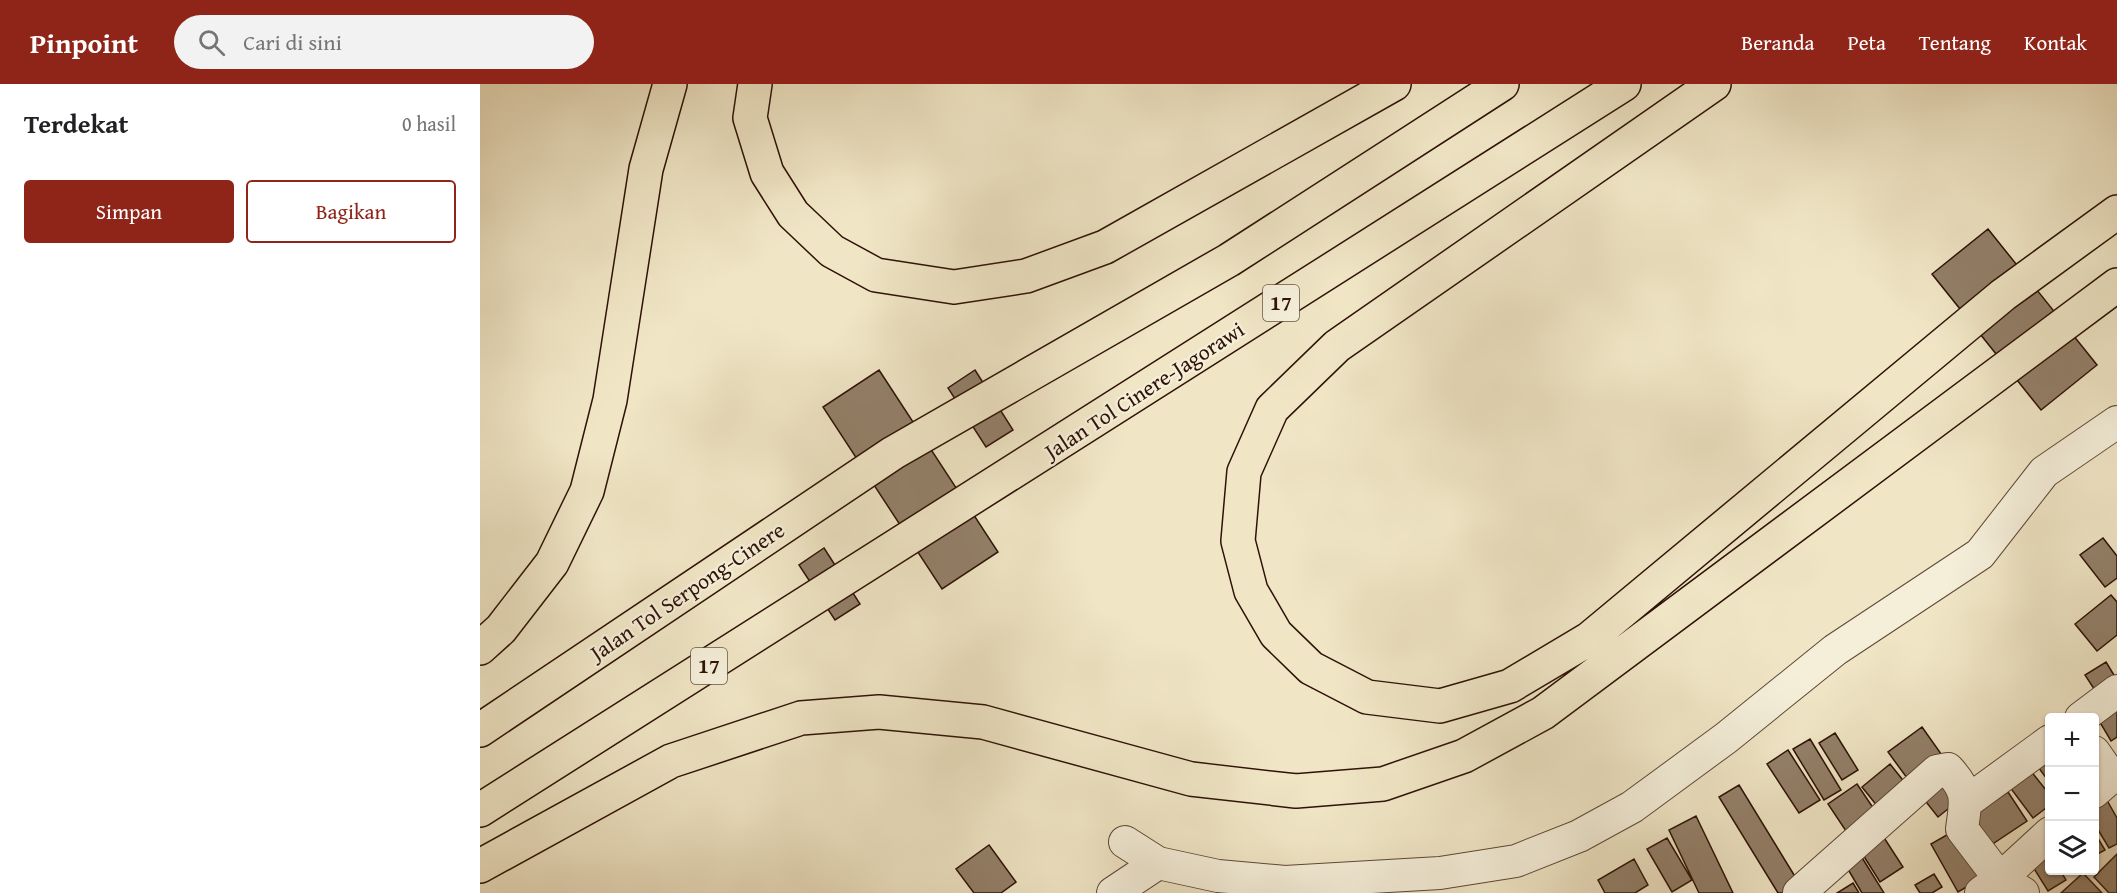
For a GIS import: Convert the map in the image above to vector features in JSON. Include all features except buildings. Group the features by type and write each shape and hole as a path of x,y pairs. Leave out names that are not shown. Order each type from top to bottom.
{"highway":[{"path":"480,648 501,629 552,562 587,490 610,400 646,169 670,84"},
{"path":"755,84 750,118 767,173 793,214 832,251 876,275 954,287 1026,276 1105,247 1394,84"},
{"name":"Jalan Tol Serpong-Cinere","path":"480,730 893,453 1229,260 1502,84"},
{"name":"Jalan Tol Cinere-Jagorawi","path":"480,810 938,522 1624,84"},
{"path":"1714,84 1337,346 1272,409 1244,472 1238,541 1251,591 1276,634 1311,668 1367,698 1440,705 1510,686 1589,639 2003,295 2117,212"},
{"path":"480,866 671,761 801,718 879,712 983,722 1191,779 1296,791 1383,784 1454,760 1543,713 2117,285"}],"street":[{"path":"1125,842 1158,863 1218,876 1285,882 1389,884 1516,861 1579,836 1632,807 1726,738 1834,650 1980,554 2044,472 2117,422"},
{"path":"2087,713 2117,691"},
{"path":"1965,803 2045,744"},
{"path":"2099,759 2110,775 2110,778 2099,788"},
{"path":"1799,893 1937,771 1948,769 1963,785 1965,803 1962,829 2001,888 2045,838"},
{"path":"1113,893 1158,863"}]}
